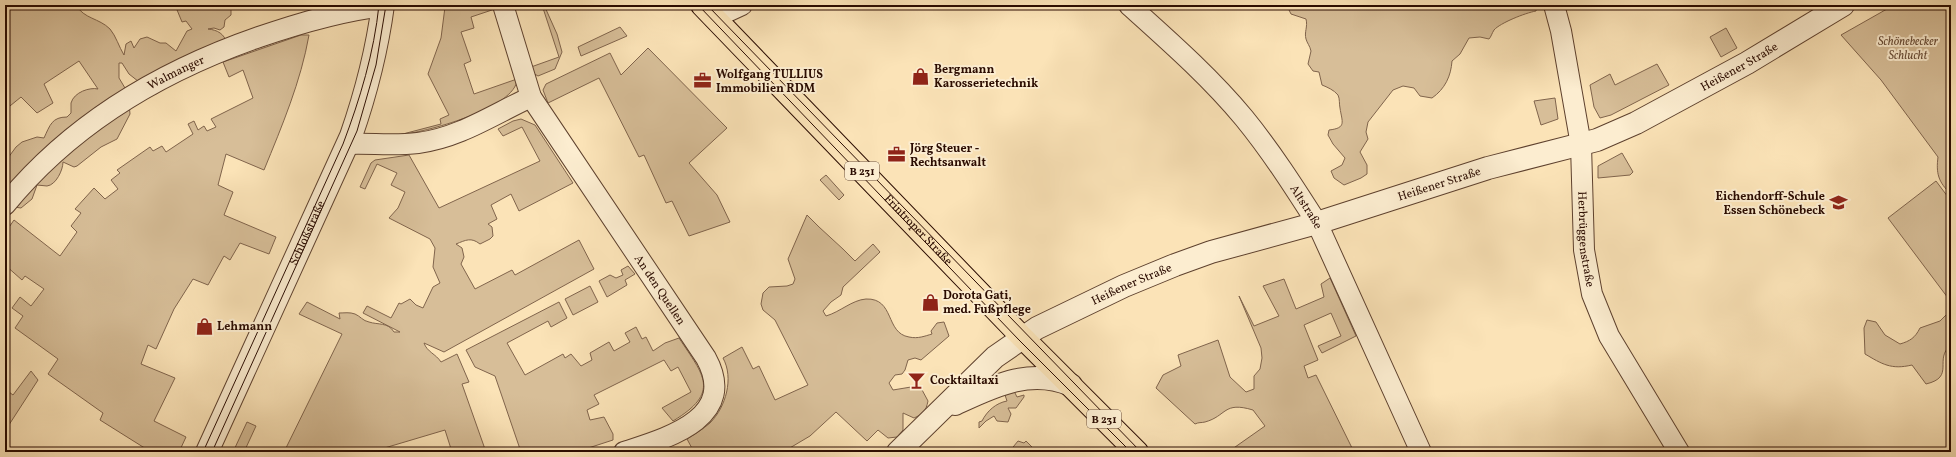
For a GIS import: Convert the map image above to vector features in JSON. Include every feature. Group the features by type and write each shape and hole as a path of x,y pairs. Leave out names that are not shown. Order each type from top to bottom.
{"main road":[{"name":"Frintroper Straße","path":"708,11 1022,337 1137,452"}],"street":[{"name":"Schloßstraße","path":"207,452 348,144 366,91 374,61 383,5"},
{"name":"Walmanger","path":"5,206 51,155 68,140 91,122 157,80 223,49 278,30 343,12 383,5"},
{"name":"An den Quellen","path":"502,5 531,97 706,358 714,374 715,392 710,404 701,416 669,436 624,452"},
{"path":"708,11 742,5"},
{"name":"Altstraße","path":"1129,5 1186,57 1244,118 1281,168 1317,223 1421,452"},
{"name":"Herbrüggenstraße","path":"1554,5 1561,31 1581,145 1584,250 1592,294 1609,336 1679,452"},
{"name":"Heißener Straße","path":"931,420 995,357 1022,337 1092,301 1175,265 1211,252 1317,223 1476,172 1581,145 1636,122 1673,104 1753,60 1843,5"},
{"path":"348,144 402,145 442,138 483,121 531,97"},
{"path":"898,452 931,420 955,405 984,390 1012,380 1044,378 1061,381 1071,385"}],"green space":[{"path":"5,5 76,5 79,10 87,16 106,25 110,29 124,55 126,44 131,41 134,48 140,39 147,37 160,43 166,43 176,51 187,31 192,29 186,21 182,22 175,5 226,5 231,9 231,15 225,20 224,27 220,30 214,28 208,29 215,30 220,33 227,43 156,94 129,74 122,63 119,63 119,78 128,93 130,114 117,139 101,147 77,166 74,167 63,162 62,169 53,183 47,186 37,185 32,199 21,208 14,207 5,218 5,162 16,147 22,142 37,137 44,138 55,120 62,117 67,117 71,113 71,103 75,96 83,91 98,89 79,61 44,84 53,103 37,113 21,97 5,110 5,17 9,14"},
{"path":"462,5 494,5 495,9 471,17 474,28 461,32 471,61 464,64 474,94 517,79 513,90 502,100 467,117 447,124 399,135 441,124 440,119 449,115 428,74 441,38 445,7 451,9"},
{"path":"542,5 544,5 557,34 562,52 555,69 538,76 533,73 531,67 559,57"},
{"path":"1289,5 1537,5 1536,11 1513,19 1497,27 1489,39 1480,37 1469,38 1460,54 1452,61 1449,77 1444,86 1432,98 1420,96 1414,88 1403,86 1393,90 1368,122 1366,132 1368,139 1360,152 1367,165 1367,174 1344,185 1334,178 1331,171 1342,165 1345,158 1333,144 1328,135 1329,130 1339,128 1342,124 1339,97 1332,90 1322,85 1319,72 1313,71 1308,64 1311,51 1306,40 1306,19 1291,14"},
{"name":"Schönebecker Schlucht","path":"1894,5 1951,5 1951,194 1943,185 1939,177 1937,168 1938,157 1881,80 1841,35"},
{"path":"620,27 627,36 581,56 578,47"},
{"path":"1726,28 1737,48 1721,57 1710,37"},
{"path":"301,35 309,35 306,52 278,137 264,170 226,154 218,185 233,192 224,215 276,237 269,254 240,243 230,260 224,256 208,285 193,279 174,309 156,349 148,345 141,364 175,378 154,421 186,437 179,452 151,452 100,420 103,413 48,374 58,359 15,328 23,316 12,308 20,297 31,306 44,289 25,276 22,280 5,265 5,233 14,220 60,256 77,232 71,226 81,213 75,209 94,188 105,199 118,189 111,180 120,173 117,170 150,147 153,151 162,146 166,152 193,134 188,124 194,121 198,130 204,126 207,131 216,127 211,119 253,98 243,70 229,77 223,62"},
{"path":"648,48 727,128 689,163 717,195 730,222 689,236 672,201 666,203 644,155 639,157 599,78 548,103 543,90 546,84 610,53 621,75"},
{"path":"1657,64 1669,85 1611,115 1600,118 1594,107 1590,85 1610,74 1615,85"},
{"path":"1555,98 1558,119 1541,125 1534,101"},
{"path":"521,119 535,125 573,183 519,211 511,194 491,205 497,219 488,224 492,227 493,236 480,244 474,240 466,240 456,244 462,248 464,257 461,264 475,289 512,270 515,275 579,240 594,269 444,352 424,343 427,349 441,362 457,354 469,382 462,384 486,452 452,452 445,430 371,452 284,452 342,334 299,314 307,302 340,319 339,313 353,313 363,320 386,325 394,332 400,332 363,313 367,306 391,318 399,303 401,304 410,299 416,305 423,308 433,287 440,283 433,267 435,248 430,239 389,218 398,208 405,192 391,185 397,173 377,164 365,189 360,187 371,163 375,160 409,155 439,208 540,161 522,127 503,136 498,129 513,121"},
{"path":"1622,153 1633,172 1630,175 1598,178 1598,166"},
{"path":"826,175 844,195 839,200 820,180"},
{"path":"1936,181 1951,201 1951,302 1888,218"},
{"path":"807,215 855,261 873,244 880,252 843,287 841,295 831,302 823,311 826,316 866,299 875,300 882,304 896,329 901,334 912,338 932,334 931,331 937,323 944,322 949,336 921,360 915,358 908,360 902,374 895,375 889,383 893,390 911,387 921,388 928,401 925,410 922,414 914,418 903,413 903,430 897,437 888,438 878,430 867,441 836,412 810,436 783,452 694,452 687,439 710,423 716,416 727,392 728,374 723,358 742,347 753,369 759,366 775,400 808,385 775,320 763,310 761,304 763,293 769,287 787,286 793,284 795,279 788,259"},
{"path":"628,266 635,274 625,280 627,285 607,297 599,281 610,275 616,278 623,275 621,270"},
{"path":"1330,278 1356,336 1322,353 1318,346 1341,336 1331,313 1304,325 1318,360 1304,366 1308,378 1316,375 1354,452 1228,452 1265,426 1253,410 1236,407 1230,408 1212,419 1195,424 1156,388 1163,375 1181,366 1178,355 1218,340 1230,377 1246,392 1254,389 1254,376 1260,369 1262,358 1261,348 1239,296 1254,326 1279,316 1263,286 1284,279 1296,309 1324,297 1321,284"},
{"path":"590,286 598,302 573,315 565,299"},
{"path":"559,302 567,318 551,327 548,321 507,343 525,375 563,354 565,358 571,354 581,366 592,360 590,353 609,342 614,351 630,342 625,333 636,327 642,339 646,337 653,351 665,343 679,338 701,373 703,392 698,401 688,411 673,421 662,408 691,392 678,367 671,371 664,360 594,395 599,404 587,410 590,420 604,417 613,434 613,440 576,452 521,452 495,376 475,367 466,350"},
{"path":"1951,310 1951,345 1946,350 1940,377 1935,381 1926,384 1912,365 1898,367 1887,365 1865,354 1864,328 1867,320 1876,322 1885,335 1900,344 1912,339 1920,328 1940,321"},
{"path":"31,371 38,380 5,431 5,389 13,395"},
{"path":"1014,391 1017,397 1024,395 1024,397 1016,408 1008,408 1011,414 1008,422 997,421 994,416 979,428 979,422 982,421 986,414 999,404 1007,401 1005,395 1008,392"},
{"path":"247,422 256,426 244,452 233,452"},
{"path":"1018,441 1024,443 1026,441 1035,450 1033,452 1009,452"}],"tram line":[{"path":"203,452 343,144 366,76 374,41 379,5"},
{"path":"212,452 357,131 376,65 386,5"},
{"path":"698,5 1019,340 1131,452"},
{"path":"707,5 1141,452"}],"place":[{"name":"Bergmann Karosserietechnik","path":"921,76"},
{"name":"Wolfgang TULLIUS Immobilien RDM","path":"703,81"},
{"name":"Jörg Steuer - Rechtsanwalt","path":"897,155"},
{"name":"Eichendorff-Schule Essen Schönebeck","path":"1838,203"},
{"name":"Dorota Gati, med. Fußpflege","path":"930,302"},
{"name":"Lehmann","path":"204,326"},
{"name":"Cocktailtaxi","path":"917,380"}]}
